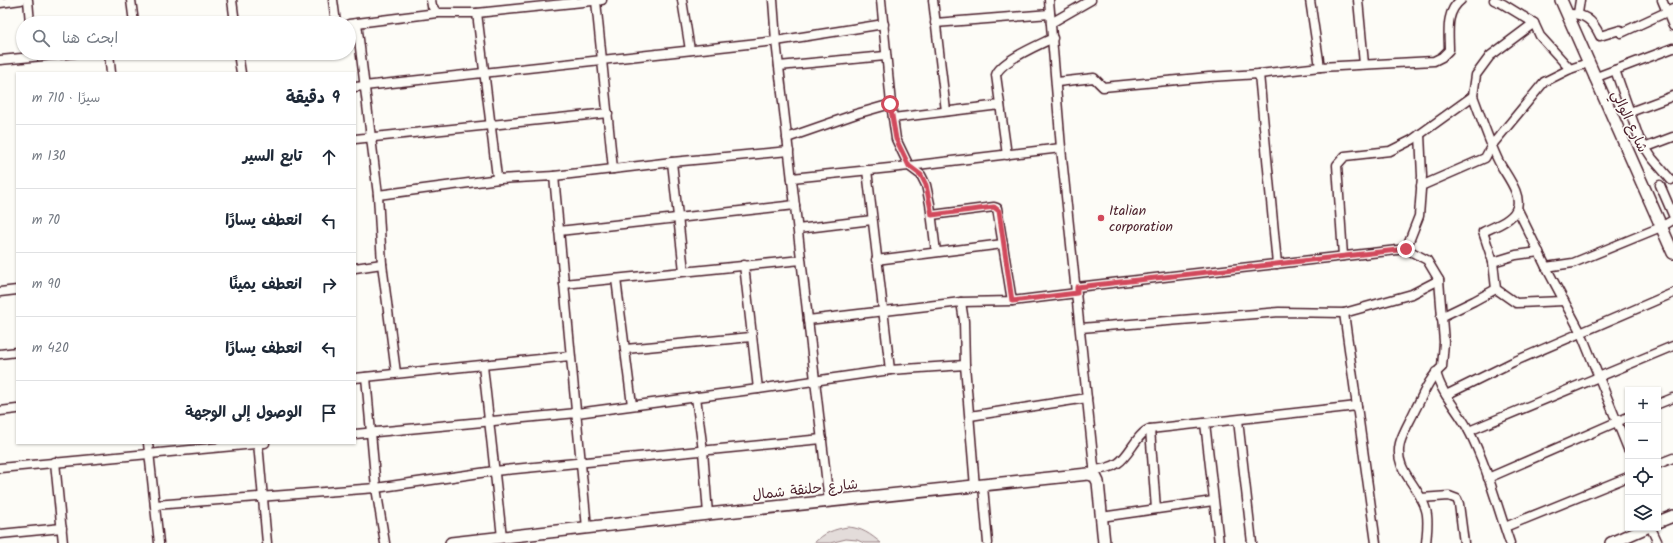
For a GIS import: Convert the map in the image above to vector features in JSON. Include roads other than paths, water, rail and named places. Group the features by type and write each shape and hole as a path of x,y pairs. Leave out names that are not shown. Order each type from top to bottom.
{"street":[{"path":"0,3 21,0"},
{"path":"28,0 29,16"},
{"path":"131,0 133,16"},
{"path":"232,0 234,16"},
{"path":"333,0 335,16"},
{"path":"431,0 432,6 437,13"},
{"path":"356,24 437,13 477,13 553,3 599,0 602,60 613,169"},
{"path":"682,0 690,50"},
{"path":"773,0 788,151 816,380 829,502"},
{"path":"881,0 890,104 896,139 909,166 921,175 926,185 932,215 936,252"},
{"path":"933,0 946,111"},
{"path":"1049,0 1057,82 1061,148 1095,473 1098,482 1104,543"},
{"path":"1051,23 1090,0"},
{"path":"1310,0 1320,67"},
{"path":"1358,0 1364,64"},
{"path":"1057,82 1094,78 1103,87 1259,74 1320,67 1434,61 1442,57 1448,50 1450,15 1456,3 1461,0"},
{"path":"1494,0 1534,23 1540,36 1570,69"},
{"name":"شارع الوالي","path":"1561,0 1572,14 1594,78 1646,192 1669,221 1673,253"},
{"path":"1580,0 1572,14 1594,24 1600,36 1620,30 1621,33 1670,10"},
{"path":"1662,0 1670,10 1673,26"},
{"path":"477,13 492,125 495,172 499,179"},
{"path":"936,23 1050,14"},
{"path":"1534,23 1490,56 1476,75 1473,96 1498,161 1509,177 1518,202 1517,208 1507,219 1483,232 1493,262 1496,289 1516,303 1564,301"},
{"path":"356,87 776,41 884,24"},
{"path":"1007,155 996,75 997,71 1006,63 1053,38"},
{"path":"356,40 365,86 378,195 382,264 396,373"},
{"path":"1594,78 1673,48"},
{"path":"779,66 886,56"},
{"path":"0,60 16,58"},
{"path":"110,60 111,72"},
{"path":"239,60 241,72"},
{"path":"1422,186 1484,158 1492,145 1544,82 1570,69 1588,63"},
{"path":"1615,70 1639,138 1644,148 1672,180 1646,192"},
{"path":"1259,74 1276,264"},
{"path":"1343,256 1337,165 1346,156 1390,151 1402,146 1473,96"},
{"path":"1630,112 1673,96"},
{"path":"787,138 890,104"},
{"path":"893,118 1000,104"},
{"path":"356,139 608,114"},
{"path":"1406,249 1419,216 1422,186 1420,134"},
{"path":"1644,148 1673,137"},
{"path":"792,178 1061,148"},
{"path":"378,195 499,179 554,176 672,162 788,151"},
{"path":"672,162 684,271"},
{"path":"866,170 890,370"},
{"path":"554,176 587,528"},
{"path":"1546,267 1573,263 1669,221 1660,185"},
{"path":"559,231 795,205"},
{"path":"932,215 994,207 999,211 1012,301"},
{"path":"1517,208 1581,333 1625,442"},
{"path":"798,229 872,220"},
{"path":"876,260 1003,244"},
{"path":"808,320 882,310 961,302 1012,301 1077,290 1406,249 1427,260 1439,280 1444,342 1442,366 1436,372 1424,391 1400,444 1399,458 1403,471 1421,498 1426,509 1428,521 1426,543"},
{"path":"1493,262 1516,255 1539,252"},
{"path":"564,284 616,280 684,271 801,260"},
{"path":"356,268 382,264"},
{"path":"744,265 758,389"},
{"path":"616,280 632,405"},
{"path":"1080,328 1279,312 1344,313 1412,294 1439,280"},
{"path":"1442,317 1474,302 1496,289"},
{"path":"0,292 16,290"},
{"path":"1446,395 1513,362 1673,293"},
{"path":"961,302 964,321 965,365 970,416 988,543"},
{"path":"1344,313 1376,543"},
{"path":"626,349 752,337"},
{"path":"1469,430 1673,346"},
{"path":"0,354 16,352"},
{"path":"356,378 570,356"},
{"path":"356,434 488,420 577,413 890,370 965,365"},
{"path":"483,366 502,537"},
{"path":"1436,372 1442,388 1469,430 1488,478 1510,543"},
{"path":"366,377 376,488 385,543"},
{"path":"696,397 703,451 708,514"},
{"path":"970,416 1087,398"},
{"path":"1661,403 1673,398"},
{"path":"1095,473 1111,468 1119,463 1126,456 1144,431 1150,428 1238,420 1357,406"},
{"path":"0,411 16,409"},
{"path":"1488,478 1625,418"},
{"path":"1238,420 1252,543"},
{"path":"1205,423 1219,543"},
{"path":"1150,428 1156,509"},
{"path":"155,505 376,488 494,471 822,439"},
{"path":"148,444 159,543"},
{"path":"0,468 249,444"},
{"path":"260,444 267,543"},
{"path":"1661,463 1673,458"},
{"path":"55,462 63,543"},
{"name":"شارع حلنقة شمال","path":"452,543 708,514 979,487 1095,473"},
{"path":"1505,527 1625,478"},
{"path":"1421,498 1449,496 1457,499 1464,543"},
{"path":"1101,517 1213,501"},
{"path":"1661,521 1673,516"},
{"path":"0,534 62,528"},
{"path":"1611,543 1638,531"},
{"path":"1652,531 1658,543"}],"place":[{"name":"Italian corporation","path":"1101,218"}]}
